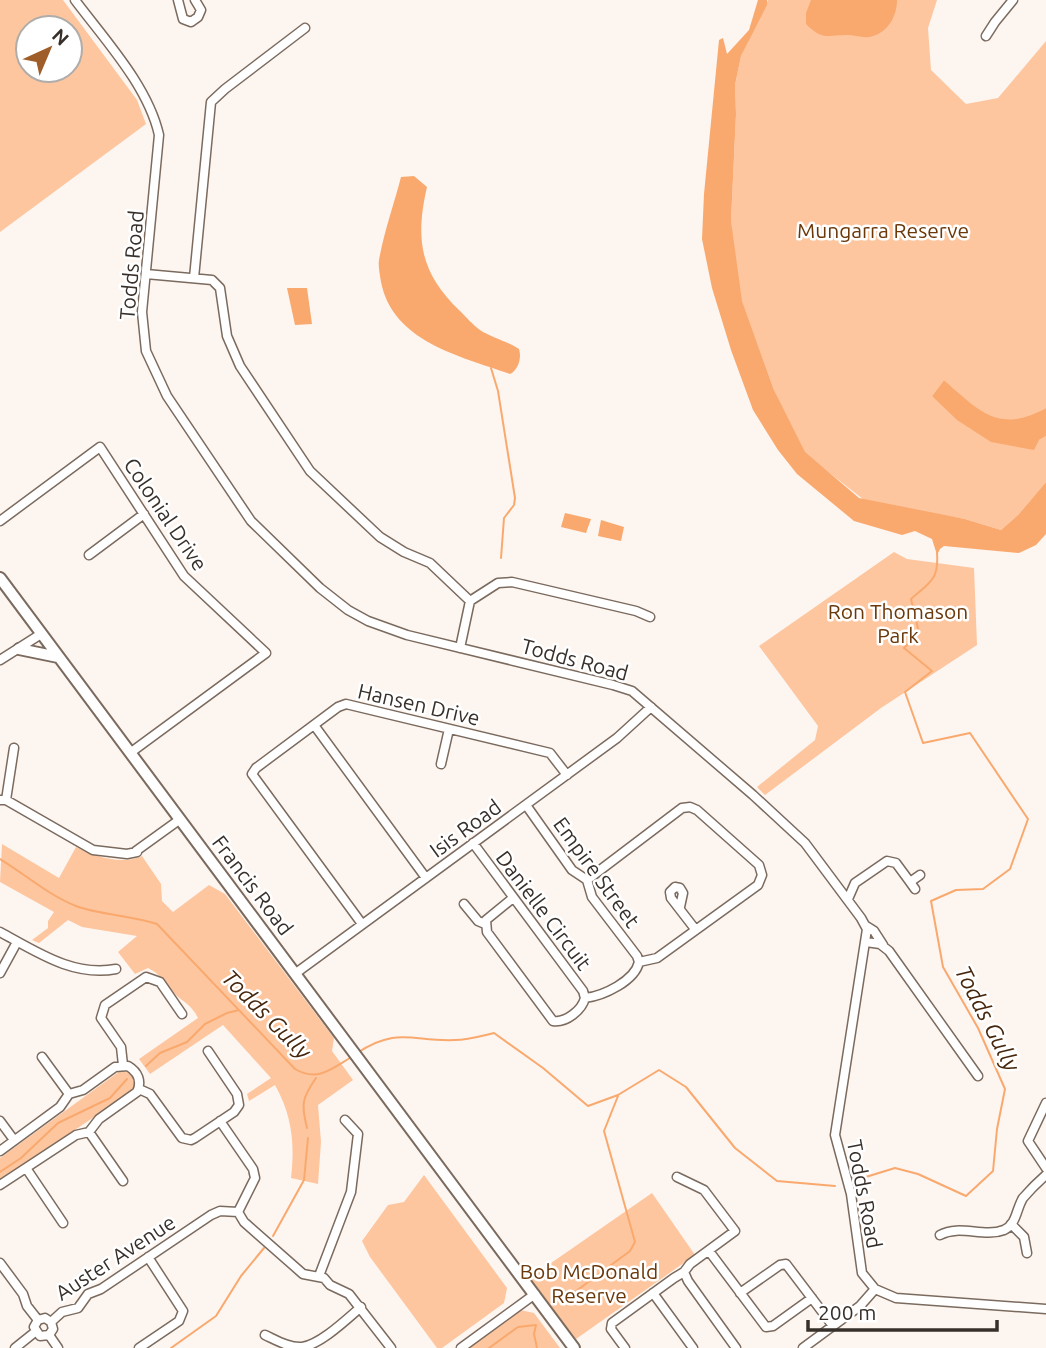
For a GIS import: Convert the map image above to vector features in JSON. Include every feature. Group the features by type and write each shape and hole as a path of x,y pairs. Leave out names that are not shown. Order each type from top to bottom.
{"main road":[{"name":"Francis Road","path":"0,578 368,1069 475,1216 502,1261 574,1348"},
{"path":"19,649 58,657"},
{"name":"Francis Road","path":"532,1296 566,1348"}],"street":[{"name":"Todds Road","path":"75,0 143,93 156,121 159,135 142,312 146,351 167,396 251,521 320,588 348,610 387,629 623,687 651,707 798,836 866,926 866,942 835,1135 851,1194 861,1270 875,1289"},
{"path":"178,0 183,19 191,22 198,17 201,10 195,0"},
{"path":"986,36 1013,0"},
{"path":"194,278 211,102 305,28"},
{"path":"146,274 212,280 220,288 227,335 240,366 310,471 380,537 404,552 430,562 470,601"},
{"name":"Colonial Drive","path":"0,521 100,447 184,576 266,653 130,753"},
{"path":"89,555 144,514"},
{"path":"460,649 470,601 498,583 512,582 636,611 650,617"},
{"path":"0,660 41,634"},
{"name":"Hansen Drive","path":"362,924 251,774 338,707 346,704 550,753 567,775"},
{"name":"Isis Road","path":"296,973 617,738 651,707"},
{"path":"314,725 426,878"},
{"path":"442,764 449,729"},
{"path":"15,748 3,800 93,850 128,854 137,852 135,851 179,820"},
{"name":"Empire Street","path":"526,805 572,870 587,880 592,897 639,962"},
{"path":"513,898 489,917 485,924 487,932 553,1021 564,1020 583,1006 585,998 617,987 635,973 639,962 657,958 758,885 762,875 759,865 697,810 690,807 682,808 587,880"},
{"name":"Danielle Circuit","path":"472,844 583,991 585,998"},
{"path":"838,886 855,883 887,861 896,863 913,885 920,875"},
{"path":"848,899 855,883"},
{"path":"464,904 478,921 485,924"},
{"path":"680,907 695,929"},
{"path":"866,926 874,931 978,1076"},
{"path":"0,932 56,962 104,971 117,969"},
{"path":"0,973 17,942"},
{"path":"866,942 883,945"},
{"path":"123,1065 121,1047 101,1018 105,1005 143,978 151,977 160,982 182,1014"},
{"path":"139,1088 150,1094 182,1138 195,1138 239,1105 237,1094 208,1051"},
{"path":"42,1057 69,1094"},
{"path":"0,1151 60,1107 69,1094 83,1090 115,1068 123,1065 138,1075 139,1088 133,1096 99,1119 89,1132 76,1135 0,1185"},
{"path":"1046,1104 1028,1141 1046,1168"},
{"path":"319,1276 351,1192 358,1134 345,1120"},
{"path":"0,1121 14,1140"},
{"path":"220,1121 253,1169 255,1178 238,1212 244,1222 303,1273 319,1276 349,1294 391,1348"},
{"path":"89,1132 123,1181"},
{"path":"26,1168 63,1223"},
{"path":"940,1235 952,1230 997,1231 1011,1224 1021,1201 1046,1175"},
{"path":"625,1348 612,1331 611,1324 684,1272 688,1266 735,1231 705,1190 677,1177"},
{"name":"Auster Avenue","path":"51,1322 62,1312 78,1308 88,1294 100,1289 211,1215 220,1211 238,1212"},
{"path":"1011,1224 1026,1241 1027,1253"},
{"path":"709,1251 763,1324 769,1328 812,1298"},
{"path":"139,1348 179,1321 183,1311 148,1257"},
{"path":"0,1263 38,1320"},
{"path":"740,1293 784,1263 789,1266 833,1326"},
{"path":"684,1272 737,1348"},
{"path":"803,1348 860,1306 875,1289 896,1298 1046,1309"},
{"path":"653,1293 693,1348"},
{"path":"461,1348 532,1296"},
{"path":"265,1335 284,1343 306,1347 361,1307"},
{"path":"45,1318 51,1322 53,1329 49,1335 40,1336 36,1332 34,1327 38,1320 45,1318"},
{"path":"15,1348 36,1332"},
{"path":"49,1335 58,1348"}],"green space":[{"path":"0,0 63,0 73,14 14,14 14,84 84,84 84,28 137,100 146,124 0,232"},
{"name":"Mungarra Reserve","path":"768,0 937,0 928,28 931,70 966,104 998,98 1046,41 1046,408 1014,419 990,416 968,402 944,380 932,396 1039,440 1046,436 1046,482 1018,515 1001,530 965,519 868,503 799,449 774,390 734,280 731,221 735,85 741,56"},
{"name":"Ron Thomason Park","path":"894,552 907,559 974,568 977,645 881,708 765,795 757,787 815,740 818,726 759,646"},
{"path":"2,844 59,878 76,847 109,859 126,860 142,856 161,884 162,901 173,912 209,885 225,894 334,1038 332,1051 353,1080 318,1105 321,1142 318,1184 291,1178 291,1130 281,1096 275,1085 249,1101 247,1094 271,1078 223,1025 150,1074 139,1059 198,1018 196,1014 156,973 148,968 135,974 118,952 137,936 82,927 68,920 39,943 32,940 48,928 48,921 54,912 0,882"},
{"path":"120,1071 131,1073 135,1086 130,1093 0,1180 0,1158"},
{"path":"424,1175 507,1288 504,1303 442,1348 437,1348 370,1257 362,1241 388,1205 404,1202"},
{"name":"Bob McDonald Reserve","path":"652,1193 695,1255 576,1339 528,1279"},
{"path":"520,1310 534,1313 560,1348 468,1348"}],"shaded area":[{"path":"758,0 767,0 767,5 741,56 735,85 731,221 742,301 774,390 805,452 859,498 965,519 1001,530 1018,515 1046,482 1046,534 1036,545 1019,553 944,546 937,555 932,539 915,531 902,535 854,521 797,474 753,410 712,288 702,239 719,40 723,38 727,54 749,30"},
{"path":"811,0 897,0 890,24 881,32 866,37 825,36 817,33 806,24 806,13"},
{"path":"414,176 427,187 421,223 424,254 429,269 447,297 475,326 519,349 519,363 510,374 431,344 399,319 388,302 379,271 381,250 401,177"},
{"path":"287,288 307,288 312,324 295,325"},
{"path":"944,380 979,409 1002,419 1029,416 1046,408 1046,436 1039,440 1034,450 991,442 957,420 932,396"},
{"path":"565,513 591,519 586,533 561,527"},
{"path":"601,520 624,527 621,541 598,536"}],"waterway":[{"path":"491,368 498,391 515,498 514,505 504,518 501,558"},
{"name":"Todds Gully","path":"856,1180 895,1168 918,1174 966,1196 993,1171 997,1129 1005,1089 978,1028 943,967 931,901 956,890 983,889 1010,869 1028,819 970,733 923,743 905,692 932,671 904,648 919,633 911,599 935,575 937,553"},
{"name":"Todds Gully","path":"0,859 46,890 76,906 157,924 295,1069 303,1073 323,1073 350,1058"},
{"path":"146,1066 160,1053 187,1042 205,1024 239,1010"},
{"name":"Todds Gully","path":"357,1053 371,1045 395,1038 460,1040 494,1033 543,1068 588,1106 618,1095 659,1070 686,1087 735,1148 777,1181 835,1186"},
{"path":"307,1128 304,1102 316,1078"},
{"path":"0,1172 21,1158 58,1123 110,1098 127,1079"},
{"path":"560,1303 630,1251 635,1242 604,1131 618,1096"},
{"path":"273,1236 304,1180 308,1138"},
{"path":"171,1348 216,1316 241,1276 264,1248"},
{"path":"489,1348 518,1327 536,1325 534,1334 537,1348"}]}
